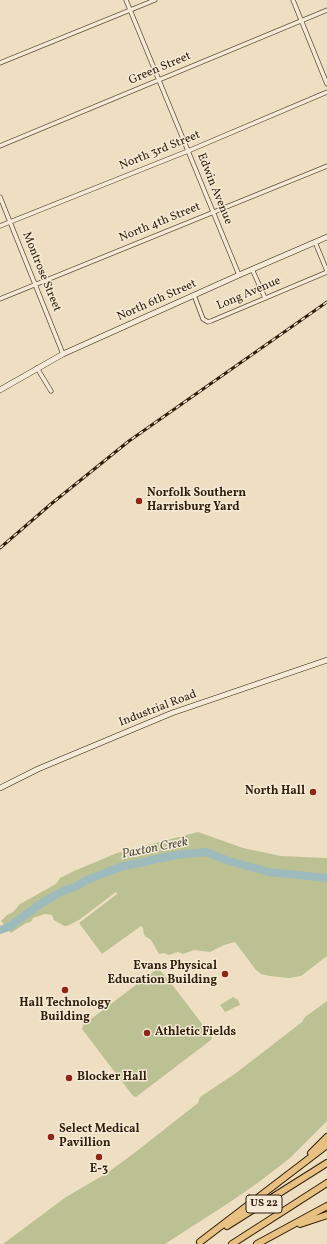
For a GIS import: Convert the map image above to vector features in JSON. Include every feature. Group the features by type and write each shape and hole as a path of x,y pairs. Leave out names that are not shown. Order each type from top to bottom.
{"highway":[{"path":"292,1171 327,1137"},
{"path":"199,1243 327,1145"},
{"name":"US 22","path":"199,1243 258,1208 327,1163"},
{"name":"US 22","path":"232,1244 327,1183"},
{"path":"257,1244 327,1206"},
{"path":"276,1233 327,1215"}],"street":[{"name":"Edwin Avenue","path":"126,0 239,275"},
{"path":"0,63 155,0"},
{"path":"292,0 327,84"},
{"name":"Green Street","path":"0,146 327,10"},
{"name":"North 3rd Street","path":"0,226 188,151 327,92"},
{"name":"North 4th Street","path":"0,299 327,166"},
{"name":"Montrose Street","path":"0,197 63,354"},
{"name":"North 6th Street","path":"0,390 63,354 327,237"},
{"path":"315,242 327,271"},
{"path":"252,269 265,298"},
{"name":"Long Avenue","path":"194,295 203,319 208,322 327,271"},
{"path":"37,368 50,391"},
{"name":"Industrial Road","path":"0,788 38,769 172,713 327,660"}],"green space":[{"path":"198,832 243,848 281,856 327,858 327,956 301,976 289,978 270,976 261,974 256,970 235,942 224,945 210,952 194,950 183,954 178,952 169,955 164,953 159,954 151,940 144,935 143,928 141,926 102,954 79,923 117,894 116,892 79,920 67,926 64,926 54,920 52,915 45,914 33,918 31,922 26,923 11,933 1,921 13,912 20,904 56,884 60,878 74,871 117,853"},
{"name":"Athletic Fields","path":"157,969 160,970 174,987 212,1037 211,1040 136,1097 133,1096 82,1029 83,1025"},
{"path":"233,997 238,1000 240,1005 225,1012 220,1005"},
{"path":"327,1001 327,1121 290,1158 259,1182 165,1244 3,1244 66,1197 107,1173 133,1154 198,1103 200,1097 236,1073"}],"waterway":[{"name":"Paxton Creek","path":"0,930 9,927 52,897 87,880 120,867 176,855 206,852 229,861 269,872 327,878"}],"railway":[{"path":"0,548 51,504 129,441 327,302"}],"place":[{"name":"Norfolk Southern Harrisburg Yard","path":"139,501"},
{"name":"North Hall","path":"313,792"},
{"name":"Evans Physical Education Building","path":"225,974"},
{"name":"Hall Technology Building","path":"65,990"},
{"name":"Athletic Fields","path":"147,1033"},
{"name":"Blocker Hall","path":"69,1078"},
{"name":"Select Medical Pavillion","path":"51,1137"},
{"name":"E-3","path":"99,1157"}]}
